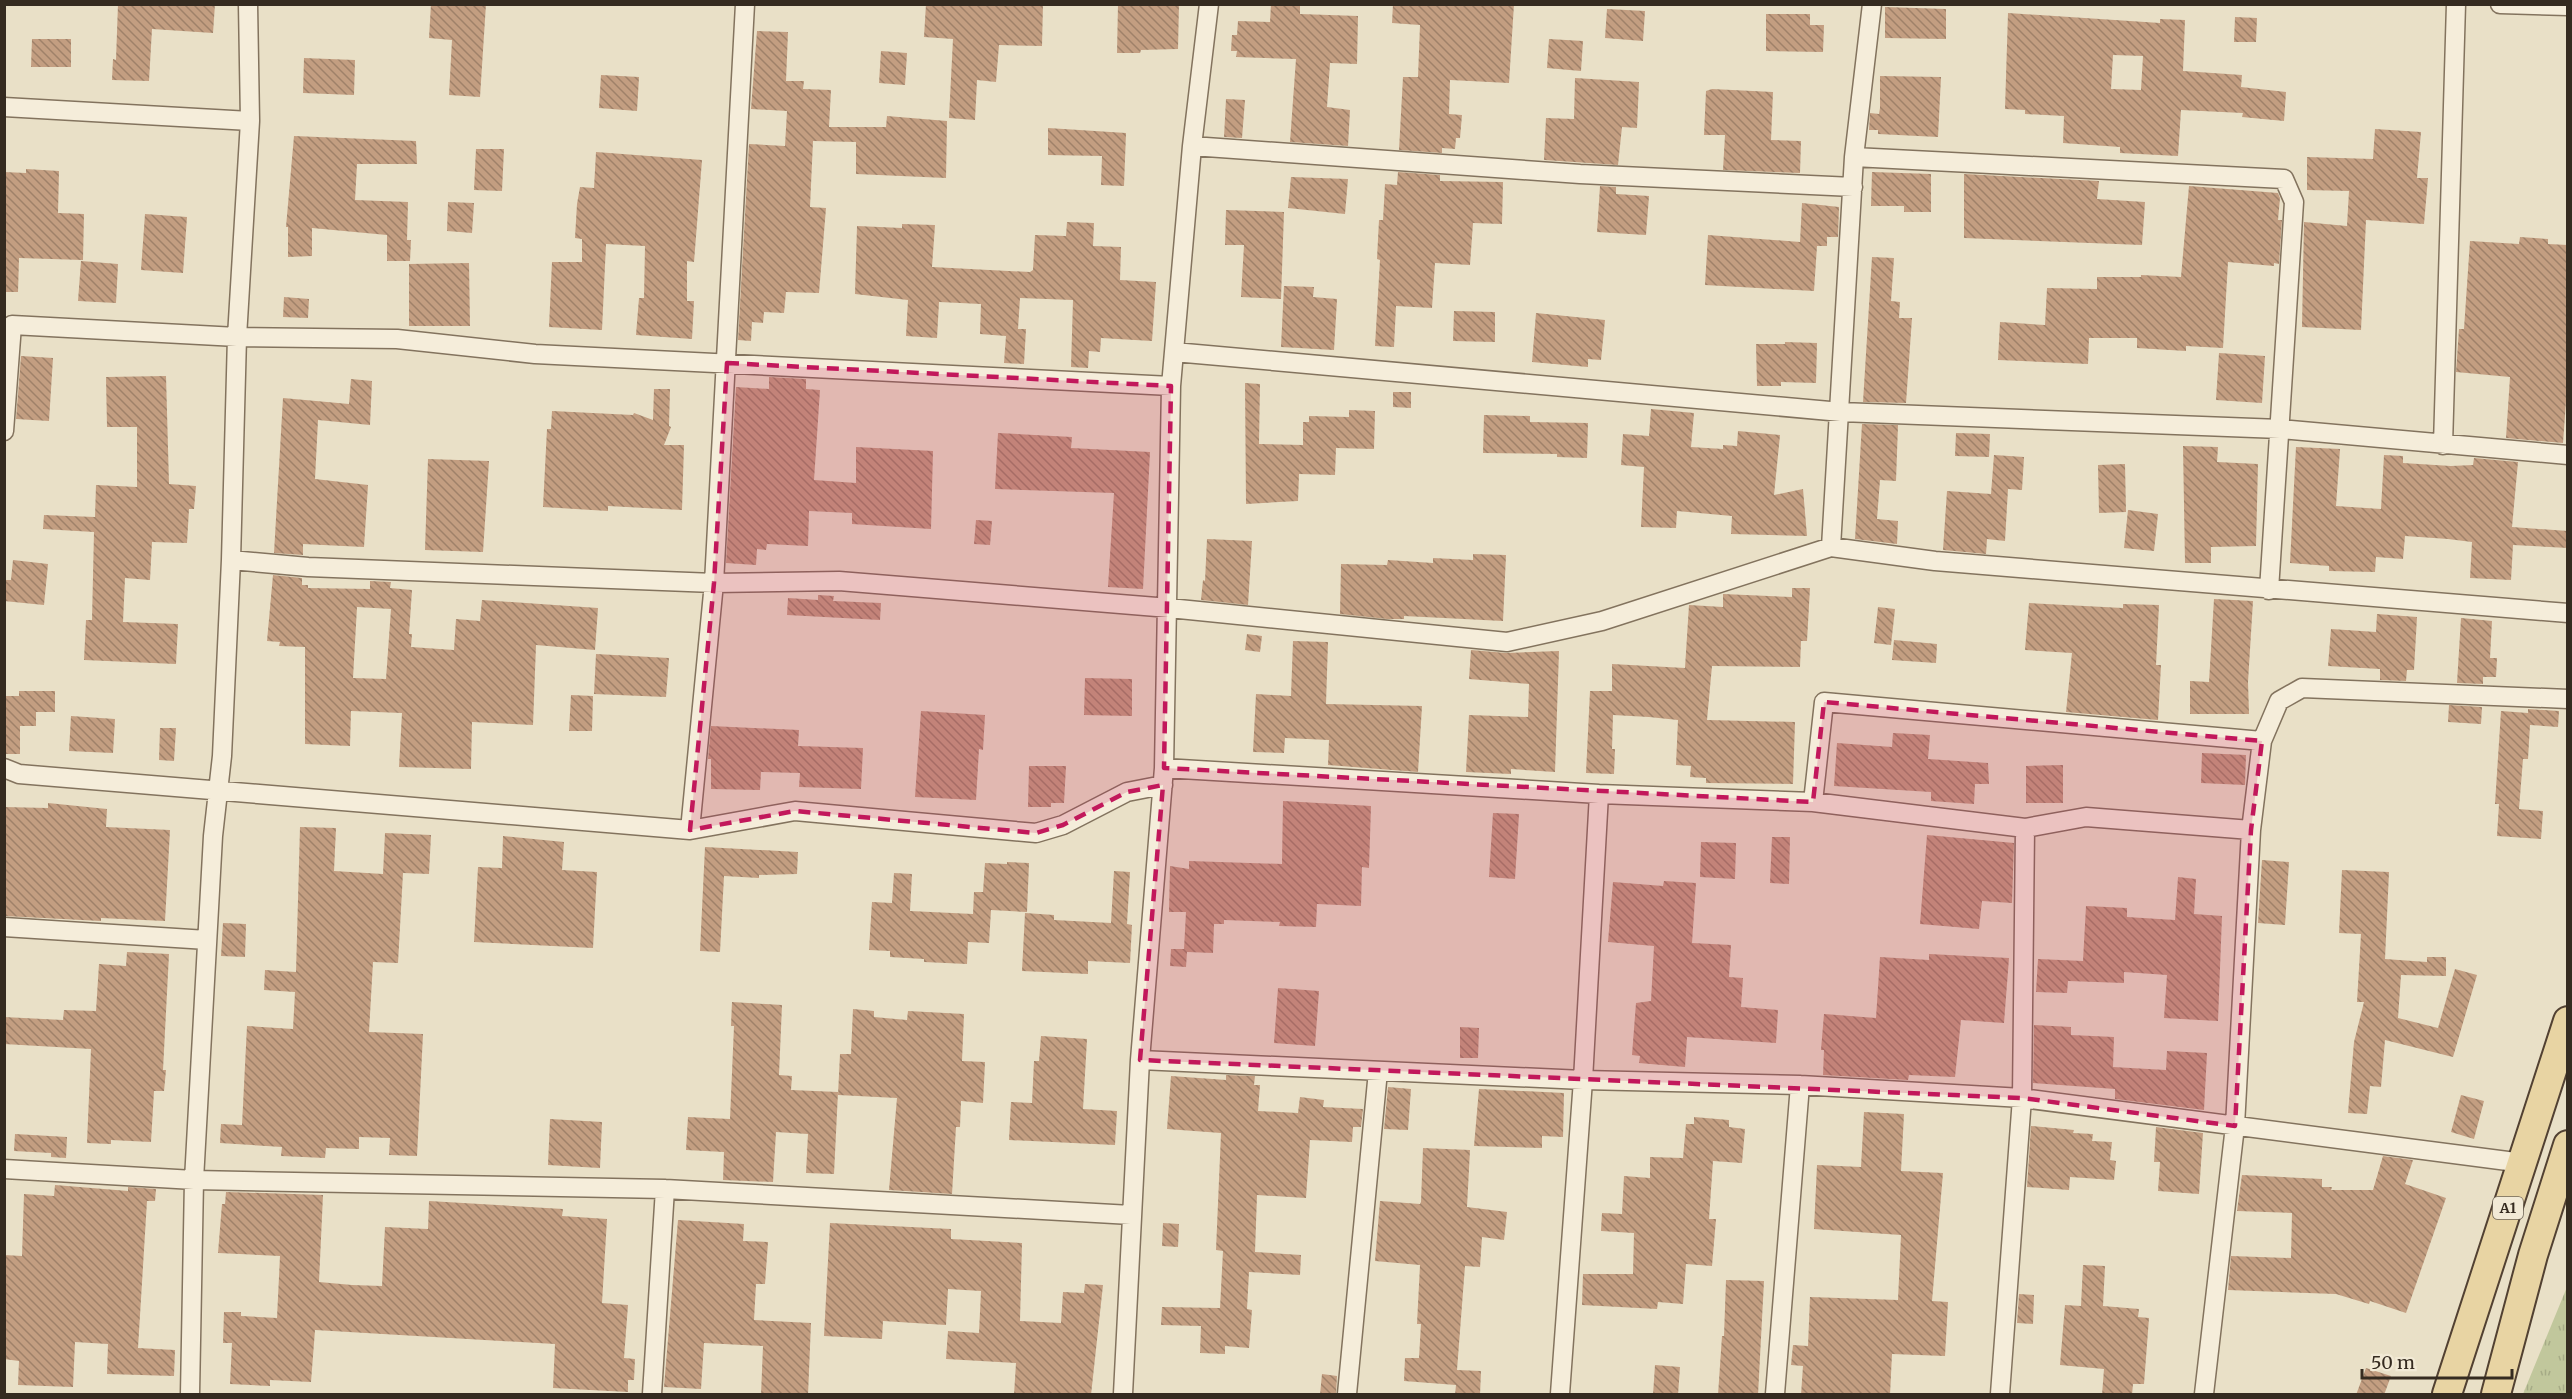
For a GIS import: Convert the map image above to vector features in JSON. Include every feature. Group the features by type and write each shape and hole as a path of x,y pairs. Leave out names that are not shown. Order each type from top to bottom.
{"main road":[{"name":"A1","path":"2447,1395 2568,1021"},
{"name":"A1","path":"2496,1395 2532,1255 2568,1145"}],"street":[{"path":"190,1395 194,1180 231,560 237,337 250,121 249,4"},
{"path":"690,830 714,583 745,4"},
{"path":"1123,1395 1140,1060 1163,777 1174,352 1192,146 1209,4"},
{"path":"1831,547 1841,412 1854,157 1872,4"},
{"path":"2443,445 2456,4"},
{"path":"2500,4 2568,6"},
{"path":"4,106 250,121"},
{"path":"1192,146 1580,174 1852,187"},
{"path":"1854,157 2284,179 2294,202 2269,590"},
{"path":"4,431 8,325 237,337 397,339 535,354 1172,386"},
{"path":"1174,352 1841,412 2280,429 2443,445 2568,454"},
{"path":"231,560 320,567 714,583 839,580 1169,608 1507,642 1602,621 1831,547 1935,561 2568,613"},
{"path":"2204,1395 2235,1126 2251,830 2262,741 2279,701 2302,688 2568,699"},
{"path":"1813,802 1824,702 2262,741"},
{"path":"4,768 19,774 218,792 690,830 795,811 1036,833 1063,825 1127,792 1163,777 1813,802 2025,828 2086,817 2251,830"},
{"path":"1560,1395 1583,1080 1599,794"},
{"path":"2000,1395 2022,1098 2025,828"},
{"path":"4,927 207,940"},
{"path":"1140,1060 1583,1080 1800,1085 2022,1098 2523,1163"},
{"path":"1347,1395 1378,1071"},
{"path":"1775,1395 1800,1085"},
{"path":"4,1169 194,1180 665,1189 1131,1215"},
{"path":"652,1395 665,1189"}],"highlighted area":[{"path":"727,363 1171,386 1164,768 1813,802 1824,702 2262,741 2251,830 2235,1126 2022,1098 1140,1060 1163,785 1127,792 1063,825 1036,833 795,811 690,830 714,583"}],"green space":[{"path":"2567,1287 2567,1394 2523,1394"}],"building":[{"path":"118,4 215,4 213,33 152,29 149,81 112,80 113,59 116,60"},
{"path":"431,4 486,4 480,97 449,95 452,40 429,38"},
{"path":"926,4 1043,4 1042,46 999,45 996,82 977,80 975,120 949,118 953,39 924,37"},
{"path":"1118,4 1179,4 1178,49 1117,53"},
{"path":"1271,4 1300,4 1300,14 1358,16 1357,64 1330,63 1327,107 1350,110 1348,146 1290,142 1296,59 1236,57 1237,51 1231,51 1232,35 1237,35 1238,21 1270,22"},
{"path":"1393,4 1514,4 1509,83 1450,80 1449,114 1462,115 1460,138 1456,138 1455,149 1442,148 1442,153 1399,150 1403,77 1418,77 1420,25 1392,23"},
{"path":"1885,7 1946,9 1946,39 1885,38"},
{"path":"1607,9 1645,11 1643,41 1605,38"},
{"path":"2008,13 2160,23 2160,19 2185,20 2183,71 2242,75 2241,87 2286,92 2284,121 2242,117 2243,113 2181,110 2178,156 2120,153 2120,147 2063,143 2064,116 2025,114 2025,110 2005,109","holes":["2113,55 2143,56 2141,90 2111,89"]},
{"path":"1766,14 1810,14 1810,25 1824,25 1823,52 1766,51"},
{"path":"2235,17 2257,18 2256,42 2234,42"},
{"path":"757,31 788,32 786,81 804,81 803,89 831,90 829,127 886,127 887,116 947,121 946,178 856,174 856,142 813,141 810,207 826,208 819,293 786,292 784,313 764,312 763,323 752,322 751,341 738,340 749,144 785,146 787,111 751,109"},
{"path":"32,39 71,39 71,67 31,67"},
{"path":"1549,39 1583,41 1581,71 1547,68"},
{"path":"881,51 907,53 905,85 879,83"},
{"path":"304,58 355,60 354,95 303,93"},
{"path":"601,75 639,77 637,111 599,108"},
{"path":"1880,76 1941,77 1938,137 1878,134 1878,130 1869,130 1870,113 1879,114"},
{"path":"1575,78 1639,82 1637,128 1622,127 1618,165 1544,160 1546,118 1574,119"},
{"path":"1712,89 1773,92 1771,140 1801,141 1800,173 1723,170 1725,135 1704,135 1706,91"},
{"path":"1226,99 1245,100 1242,138 1224,137"},
{"path":"1048,128 1126,133 1124,186 1101,185 1102,156 1048,155"},
{"path":"2375,129 2421,132 2417,178 2428,178 2424,224 2366,220 2361,330 2302,327 2304,222 2347,226 2349,191 2307,190 2307,157 2373,159"},
{"path":"294,136 416,141 417,164 357,164 355,200 408,202 407,240 411,240 410,261 387,261 387,235 312,228 312,256 288,257 288,227 286,227"},
{"path":"476,149 504,149 502,191 474,190"},
{"path":"596,152 702,160 694,262 687,261 687,301 694,301 692,339 636,335 639,298 644,298 645,246 606,244 602,330 549,327 552,262 582,262 582,239 575,238 577,204 580,187 594,188"},
{"path":"26,169 59,171 58,213 84,214 83,260 19,258 18,292 4,292 4,172 26,173"},
{"path":"1398,172 1440,175 1440,181 1503,182 1502,224 1473,223 1470,265 1435,263 1432,308 1396,306 1394,347 1375,346 1380,260 1377,259 1379,220 1383,220 1385,184 1397,185"},
{"path":"1872,172 1931,174 1931,212 1904,212 1904,206 1871,206"},
{"path":"1964,174 2099,181 2097,199 2145,202 2142,245 1964,238"},
{"path":"1291,177 1348,179 1345,214 1288,208"},
{"path":"1600,186 1616,187 1616,194 1649,196 1646,235 1597,232"},
{"path":"2189,186 2278,193 2280,198 2278,220 2282,220 2279,264 2274,263 2274,266 2228,262 2223,348 2186,346 2186,351 2137,348 2137,338 2089,338 2088,364 1998,360 2000,322 2045,325 2047,288 2097,289 2097,277 2141,277 2141,275 2181,277"},
{"path":"448,202 474,203 472,233 447,231"},
{"path":"1802,203 1839,207 1838,237 1827,237 1827,246 1817,246 1814,291 1705,285 1708,235 1800,242"},
{"path":"1226,210 1284,212 1281,299 1241,297 1244,245 1225,245"},
{"path":"145,214 187,217 183,273 141,270"},
{"path":"1067,222 1094,223 1093,246 1121,247 1120,280 1156,282 1152,341 1101,338 1100,352 1089,351 1088,368 1071,367 1073,300 1020,298 1018,329 1026,329 1024,364 1004,363 1006,336 980,334 981,304 939,302 937,338 906,336 908,300 855,294 857,226 902,228 902,224 935,225 932,267 1030,272 1033,270 1035,235 1066,236"},
{"path":"2520,237 2548,239 2548,244 2568,245 2568,374 2563,443 2506,438 2510,377 2456,372 2459,329 2464,329 2470,241 2519,244"},
{"path":"1872,257 1894,258 1891,301 1900,302 1899,318 1912,318 1906,403 1863,402"},
{"path":"81,261 118,264 116,303 78,301"},
{"path":"469,263 470,326 409,326 409,264"},
{"path":"1284,286 1314,287 1313,297 1337,299 1334,350 1281,347"},
{"path":"284,297 309,299 308,318 283,317"},
{"path":"1454,311 1495,312 1495,342 1453,341"},
{"path":"1536,313 1605,320 1601,360 1588,359 1588,367 1532,362"},
{"path":"1785,342 1817,343 1816,383 1781,382 1781,386 1757,386 1756,344 1785,344"},
{"path":"2219,353 2265,356 2262,403 2216,400"},
{"path":"21,356 53,358 49,421 16,419"},
{"path":"166,376 169,484 196,486 194,509 189,509 187,543 152,542 150,580 125,578 123,622 178,624 176,664 84,660 86,620 92,620 94,532 43,529 44,515 95,517 96,485 137,487 137,427 107,427 106,377"},
{"path":"769,377 806,379 806,389 820,390 814,480 856,483 856,447 933,451 931,529 852,524 852,513 809,511 808,546 767,544 766,550 757,549 756,565 726,563 736,387 769,389"},
{"path":"351,379 372,381 370,425 318,420 315,479 368,485 364,547 303,544 303,555 274,553 283,398 349,404"},
{"path":"1245,383 1260,384 1259,444 1303,445 1303,422 1309,422 1309,416 1349,417 1349,410 1375,411 1374,449 1336,448 1335,475 1299,474 1298,501 1246,504"},
{"path":"654,389 670,389 669,426 671,427 664,445 684,445 682,510 608,506 608,511 543,507 547,429 551,429 552,411 633,415 634,413 653,420"},
{"path":"1393,392 1411,392 1411,408 1393,407"},
{"path":"1651,409 1694,413 1691,447 1723,449 1723,445 1737,446 1738,431 1780,435 1774,495 1803,489 1807,536 1731,534 1732,516 1677,511 1676,528 1641,527 1644,467 1621,465 1623,434 1649,436"},
{"path":"1484,415 1530,416 1530,422 1588,423 1587,458 1557,457 1557,454 1483,453"},
{"path":"1862,424 1898,425 1896,481 1880,480 1877,519 1898,521 1897,544 1855,539"},
{"path":"998,433 1072,437 1071,448 1150,452 1143,589 1108,587 1114,493 995,489"},
{"path":"1956,433 1990,434 1989,457 1955,456"},
{"path":"2183,446 2218,447 2217,462 2258,464 2256,546 2211,547 2211,563 2185,563"},
{"path":"2296,447 2340,449 2336,506 2381,509 2384,455 2403,456 2403,463 2451,466 2473,465 2474,458 2518,462 2512,527 2568,531 2568,548 2513,545 2511,580 2470,578 2472,542 2448,539 2405,536 2403,559 2376,557 2375,572 2329,571 2329,566 2290,563"},
{"path":"1994,455 2024,457 2022,490 2008,489 2005,541 1987,539 1986,554 1943,550 1947,491 1991,494"},
{"path":"428,459 489,461 483,552 425,550"},
{"path":"2125,464 2126,512 2099,513 2098,465"},
{"path":"2128,510 2158,514 2154,551 2124,548"},
{"path":"976,520 992,521 990,545 974,544"},
{"path":"1207,539 1252,541 1248,605 1201,600 1203,580 1205,581"},
{"path":"1473,554 1506,555 1503,621 1404,616 1404,619 1387,619 1340,614 1341,564 1387,565 1388,560 1433,563 1433,558 1473,560"},
{"path":"13,560 48,564 44,605 4,601 4,580 11,580"},
{"path":"273,575 302,578 302,585 308,585 308,588 370,589 370,581 391,582 390,588 412,590 409,634 412,634 411,647 454,650 456,619 480,621 482,600 598,608 595,650 536,645 533,725 472,722 471,769 399,767 402,713 351,711 350,746 305,744 305,647 279,646 280,642 267,641","holes":["357,607 391,609 386,679 353,678"]},
{"path":"1792,588 1810,588 1807,641 1801,641 1800,667 1712,666 1707,720 1795,722 1793,784 1706,783 1706,778 1690,777 1691,766 1676,765 1678,720 1613,715 1614,774 1586,773 1590,691 1612,691 1612,664 1685,668 1689,605 1723,607 1723,594 1792,597"},
{"path":"818,595 834,596 833,601 881,603 880,620 787,615 788,598 818,600"},
{"path":"2214,599 2253,601 2248,682 2249,714 2190,714 2190,681 2209,682"},
{"path":"2029,603 2123,608 2123,604 2159,605 2156,665 2161,665 2158,720 2066,712 2072,653 2025,650"},
{"path":"1878,607 1895,609 1891,645 1874,643"},
{"path":"2377,614 2417,617 2414,670 2407,670 2406,681 2380,680 2380,669 2328,666 2331,629 2376,632"},
{"path":"2461,618 2492,621 2490,658 2497,658 2496,677 2483,677 2483,684 2457,683"},
{"path":"1247,634 1262,636 1260,652 1245,650"},
{"path":"1894,640 1937,644 1936,663 1892,660"},
{"path":"1293,641 1328,642 1326,704 1422,706 1418,772 1328,765 1329,740 1285,738 1284,753 1253,752 1256,694 1291,696"},
{"path":"1471,650 1506,653 1559,651 1555,772 1511,769 1511,774 1466,772 1469,715 1528,717 1529,684 1469,679"},
{"path":"596,654 669,658 666,697 594,694"},
{"path":"1085,678 1132,679 1132,716 1084,715"},
{"path":"19,691 55,691 55,712 36,712 36,726 20,726 20,754 4,754 4,696 19,696"},
{"path":"571,695 593,696 592,731 569,731"},
{"path":"2449,705 2482,707 2481,724 2448,722"},
{"path":"2528,709 2559,711 2558,727 2530,725 2528,759 2523,759 2519,809 2543,811 2541,839 2497,836 2499,804 2495,804 2501,711 2528,713"},
{"path":"921,711 985,715 983,750 979,749 976,800 915,797"},
{"path":"71,716 115,719 113,753 69,751"},
{"path":"711,726 799,730 798,746 863,748 861,789 799,787 800,773 761,772 760,790 711,789 711,759 708,759"},
{"path":"160,728 176,728 174,761 159,760"},
{"path":"1893,733 1930,735 1928,759 1988,763 1989,784 1975,784 1974,804 1931,801 1931,792 1834,786 1837,743 1892,747"},
{"path":"2202,753 2246,755 2245,785 2201,783"},
{"path":"2063,765 2063,803 2026,803 2026,766"},
{"path":"1029,766 1066,766 1064,803 1051,803 1051,807 1028,807"},
{"path":"1283,801 1371,806 1369,868 1362,867 1361,906 1317,904 1316,927 1279,926 1280,922 1224,920 1224,924 1214,924 1213,953 1187,952 1186,967 1170,966 1171,949 1184,949 1186,912 1169,912 1170,866 1189,869 1189,861 1282,864"},
{"path":"48,803 107,809 106,827 170,830 165,921 101,918 101,921 4,916 4,807 48,808"},
{"path":"1493,813 1519,814 1515,879 1489,877"},
{"path":"300,827 336,828 334,871 383,874 385,833 431,835 429,874 403,873 398,963 373,962 369,1032 423,1034 417,1156 389,1155 390,1138 359,1137 359,1149 326,1148 325,1158 281,1156 282,1147 220,1143 221,1124 242,1125 247,1026 293,1029 295,992 264,990 265,970 296,972"},
{"path":"1927,835 2014,843 2012,903 1982,901 1979,929 1920,924"},
{"path":"503,836 564,842 562,870 597,872 593,948 474,942 478,867 502,868"},
{"path":"1772,837 1790,837 1789,884 1770,883"},
{"path":"1701,842 1736,843 1735,879 1700,877"},
{"path":"705,847 798,852 797,874 759,875 759,878 724,876 720,952 700,951"},
{"path":"2262,860 2289,862 2285,925 2258,923"},
{"path":"1007,862 1029,863 1027,912 991,910 989,943 968,942 967,964 924,962 924,959 890,957 890,951 869,950 872,902 892,903 894,873 912,874 910,911 973,914 974,892 983,892 985,863 1007,864"},
{"path":"2342,870 2389,872 2385,959 2427,962 2427,957 2446,957 2446,976 2401,975 2398,1018 2438,1028 2455,969 2477,975 2453,1057 2385,1040 2381,1087 2370,1086 2367,1114 2348,1113 2354,1042 2364,1002 2357,1002 2361,934 2339,933"},
{"path":"1114,871 1130,872 1127,924 1132,925 1130,963 1088,961 1088,974 1022,971 1025,913 1054,915 1054,920 1111,923"},
{"path":"2178,877 2196,879 2194,914 2222,916 2218,1021 2164,1018 2167,975 2124,972 2124,983 2068,981 2067,993 2036,992 2038,959 2083,961 2086,906 2127,908 2127,917 2175,920"},
{"path":"1664,881 1696,883 1692,943 1731,945 1729,977 1743,978 1741,1007 1778,1010 1776,1043 1687,1037 1685,1067 1639,1063 1640,1056 1632,1055 1636,1003 1651,1001 1654,946 1608,942 1613,882 1663,886"},
{"path":"223,923 246,924 245,957 221,956"},
{"path":"127,952 169,954 164,1091 154,1091 151,1142 111,1140 111,1144 87,1143 91,1049 4,1044 4,1017 63,1020 64,1010 96,1011 99,964 126,966"},
{"path":"1929,954 2009,958 2004,1023 1961,1020 1955,1077 1909,1075 1908,1080 1823,1075 1824,1050 1821,1050 1824,1014 1876,1018 1880,957 1929,960"},
{"path":"1278,988 1319,991 1315,1046 1274,1043"},
{"path":"732,1002 782,1005 779,1075 792,1076 791,1090 838,1092 834,1174 806,1173 808,1134 776,1132 773,1182 723,1180 724,1152 686,1150 688,1117 730,1119 734,1026 731,1026"},
{"path":"853,1009 874,1011 874,1017 907,1020 908,1011 964,1014 962,1061 985,1062 983,1103 961,1101 960,1127 956,1127 952,1194 889,1190 897,1098 838,1095 840,1054 851,1054"},
{"path":"2034,1025 2071,1027 2071,1035 2114,1037 2113,1067 2166,1070 2167,1051 2207,1053 2204,1110 2115,1099 2115,1089 2033,1083"},
{"path":"1460,1027 1479,1028 1478,1058 1460,1058"},
{"path":"1041,1036 1087,1039 1083,1109 1117,1111 1115,1145 1009,1140 1011,1102 1032,1103 1034,1061 1039,1061"},
{"path":"1226,1075 1255,1076 1254,1085 1260,1085 1258,1111 1298,1113 1300,1097 1324,1100 1323,1107 1363,1109 1361,1127 1353,1127 1352,1142 1310,1140 1306,1198 1257,1195 1255,1252 1301,1255 1300,1275 1249,1272 1247,1309 1252,1310 1249,1348 1225,1346 1225,1354 1200,1353 1201,1326 1161,1325 1162,1307 1220,1308 1223,1251 1216,1250 1221,1133 1167,1129 1171,1076 1226,1080"},
{"path":"1388,1087 1411,1089 1408,1130 1384,1129"},
{"path":"1479,1089 1564,1093 1563,1137 1542,1136 1542,1148 1474,1146"},
{"path":"2461,1095 2484,1101 2474,1139 2451,1132"},
{"path":"1864,1112 1904,1114 1901,1171 1943,1173 1932,1301 1948,1302 1945,1356 1892,1354 1890,1395 1801,1395 1803,1366 1791,1365 1793,1345 1808,1346 1810,1297 1898,1300 1901,1235 1814,1229 1817,1165 1861,1167"},
{"path":"1694,1117 1729,1120 1729,1127 1745,1129 1742,1163 1713,1161 1709,1219 1716,1219 1712,1266 1686,1264 1683,1304 1658,1302 1657,1309 1582,1305 1583,1274 1633,1274 1634,1233 1601,1231 1602,1213 1622,1214 1624,1176 1650,1178 1650,1157 1683,1158 1686,1124 1694,1124"},
{"path":"550,1119 602,1122 600,1168 548,1165"},
{"path":"2031,1126 2074,1130 2073,1133 2093,1134 2092,1141 2112,1142 2110,1160 2116,1161 2114,1180 2070,1177 2069,1190 2027,1187"},
{"path":"2156,1127 2203,1133 2199,1194 2158,1191 2160,1162 2154,1162"},
{"path":"15,1134 67,1137 66,1158 51,1157 51,1153 14,1151"},
{"path":"1423,1148 1470,1150 1467,1207 1507,1212 1504,1240 1482,1237 1480,1267 1465,1266 1457,1370 1481,1371 1480,1395 1455,1395 1456,1385 1404,1381 1405,1358 1419,1358 1421,1324 1417,1324 1420,1265 1375,1261 1380,1201 1420,1204 1421,1202"},
{"path":"2383,1156 2413,1160 2405,1184 2446,1198 2406,1313 2370,1301 2369,1304 2336,1294 2228,1290 2231,1256 2291,1258 2292,1213 2237,1211 2242,1175 2322,1179 2322,1187 2332,1187 2331,1190 2373,1190"},
{"path":"55,1185 128,1191 128,1187 156,1189 155,1201 147,1201 138,1348 175,1350 174,1376 107,1374 108,1344 75,1342 73,1387 18,1385 19,1361 4,1359 4,1255 22,1256 24,1194 54,1196"},
{"path":"226,1192 323,1195 319,1282 352,1285 382,1286 385,1227 428,1229 429,1201 563,1209 562,1216 607,1219 602,1303 628,1305 624,1358 635,1359 634,1380 628,1380 628,1392 553,1388 555,1344 315,1330 311,1382 270,1380 270,1386 230,1384 232,1343 223,1343 224,1312 241,1312 241,1316 277,1318 280,1256 218,1253 222,1204 225,1204"},
{"path":"678,1220 744,1224 743,1241 768,1242 765,1284 756,1284 754,1320 811,1323 808,1395 761,1395 763,1346 704,1343 701,1389 664,1387"},
{"path":"830,1223 951,1229 951,1239 1022,1243 1020,1321 1061,1323 1063,1292 1084,1293 1085,1284 1103,1285 1091,1395 1014,1395 1016,1363 946,1359 948,1331 979,1333 981,1291 948,1289 946,1325 883,1321 882,1339 824,1336"},
{"path":"1163,1223 1179,1224 1178,1247 1162,1246"},
{"path":"2083,1265 2105,1266 2103,1306 2139,1309 2138,1317 2149,1318 2144,1384 2133,1384 2132,1395 2102,1395 2104,1369 2060,1365 2065,1305 2081,1306"},
{"path":"1726,1280 1764,1281 1758,1395 1718,1395 1722,1336 1724,1336"},
{"path":"2019,1294 2034,1295 2033,1324 2017,1323"},
{"path":"1655,1365 1680,1367 1678,1395 1653,1395"},
{"path":"2366,1368 2391,1376 2384,1395 2356,1395"},
{"path":"1322,1374 1337,1376 1336,1395 1320,1395"}]}
